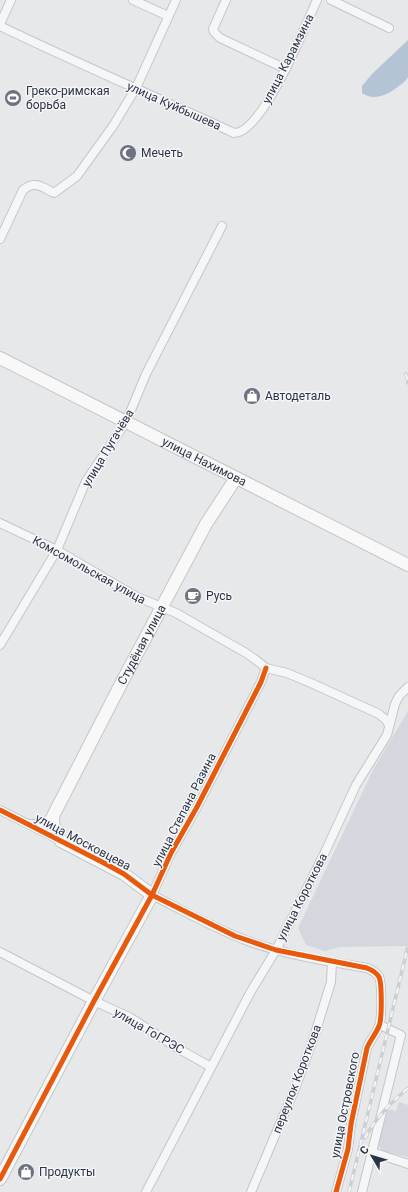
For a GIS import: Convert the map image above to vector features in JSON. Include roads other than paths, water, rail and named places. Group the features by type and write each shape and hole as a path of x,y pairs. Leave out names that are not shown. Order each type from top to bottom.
{"street":[{"path":"0,25 11,0"},
{"path":"133,0 168,16"},
{"path":"0,239 23,190 29,185 36,184 54,193 77,176 113,126 136,88 176,0"},
{"path":"226,0 213,29 214,32 220,38 286,69"},
{"name":"улица Карамзина","path":"239,133 252,123 265,106 286,69 317,0"},
{"path":"331,0 389,28"},
{"name":"улица Куйбышева","path":"0,25 82,65 234,133 239,133"},
{"name":"улица Пугачёва","path":"0,645 57,550 86,482 126,422 146,374 222,226"},
{"name":"улица Нахимова","path":"0,358 408,565"},
{"name":"Студёная улица","path":"53,816 206,524 236,478"},
{"name":"Комсомольская улица","path":"0,523 57,550 135,596 176,613 246,653 266,668 287,673 305,680 379,714 386,720 389,726"},
{"name":"улица Степана Разина","path":"0,1179 152,895 171,853 261,682 266,668"},
{"name":"улица Короткова","path":"146,1192 250,993 276,950 325,852 356,785 387,735 399,696 408,687"},
{"name":"улица Московцева","path":"0,810 124,874 152,895 223,931 249,942 276,950 367,968 379,976 381,989 380,1025"},
{"path":"53,816 55,833 61,841"},
{"name":"улица Московцева","path":"28,824 42,824 53,816"},
{"name":"улица ГоГРЭС","path":"0,952 94,1001 131,1018 179,1049 211,1067"},
{"name":"переулок Короткова","path":"251,1192 296,1086 314,1036 331,982 332,962"},
{"path":"362,1192 401,1035 380,1025"},
{"name":"улица Островского","path":"336,1192 348,1149 351,1124 367,1048 370,1040 380,1025"},
{"path":"372,1152 408,1164"}],"water":[{"path":"408,40 408,77 406,80 395,89 381,96 371,97 362,93 362,86 372,74"}],"railway":[{"path":"406,374 408,383"},
{"path":"349,1192 408,946"},
{"path":"365,1138 374,1123 384,1111 408,1088"}],"place":[{"name":"Греко-римская борьба","path":"13,98"},
{"name":"Мечеть","path":"128,153"},
{"name":"Автодеталь","path":"252,396"},
{"name":"Русь","path":"193,596"},
{"name":"Продукты","path":"26,1172"}]}
